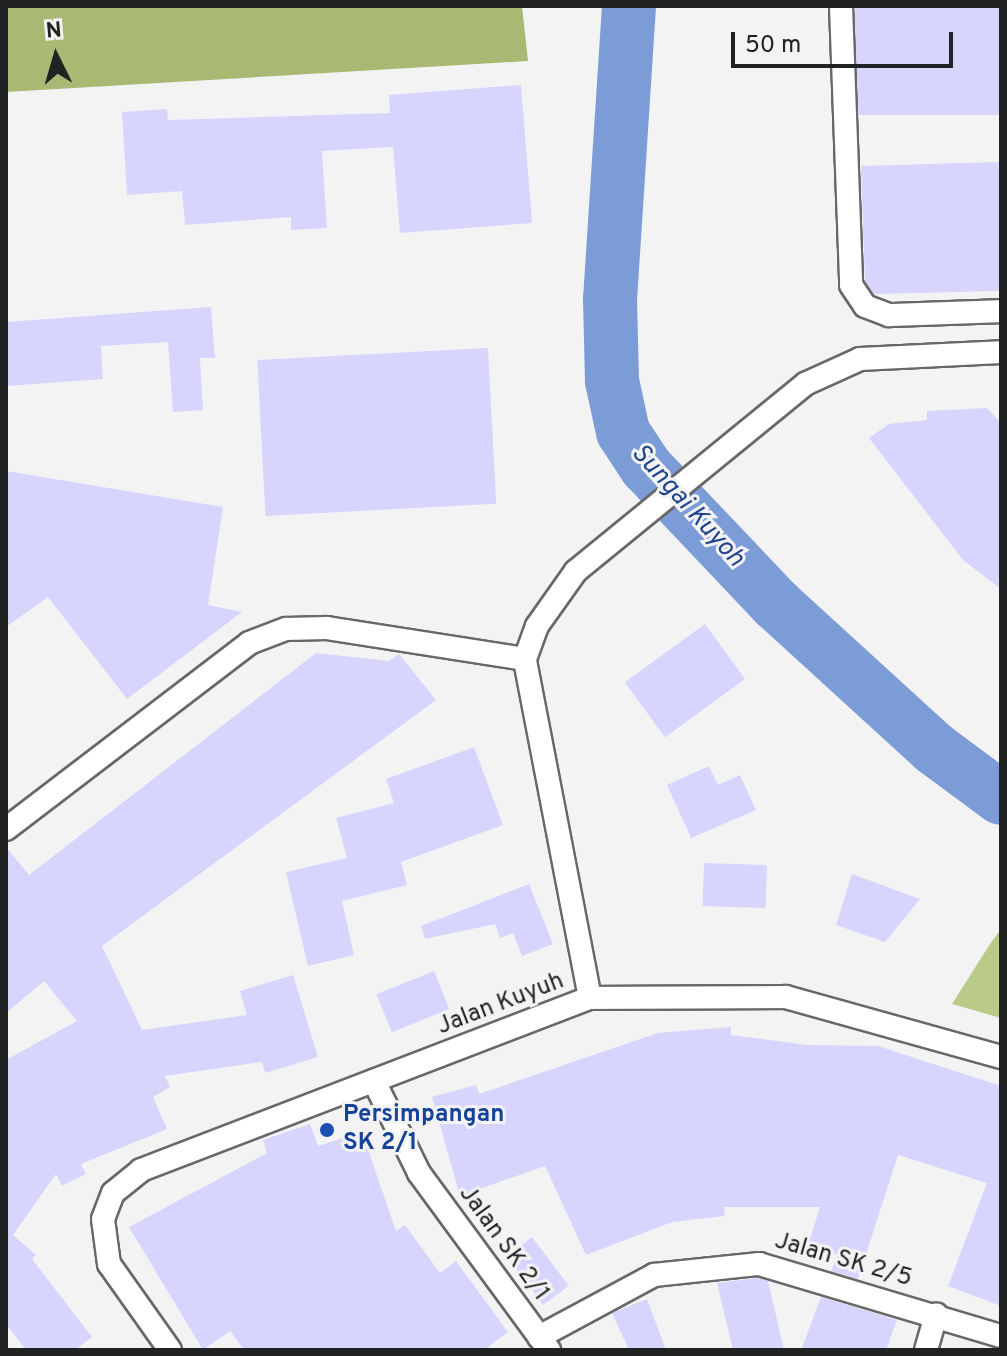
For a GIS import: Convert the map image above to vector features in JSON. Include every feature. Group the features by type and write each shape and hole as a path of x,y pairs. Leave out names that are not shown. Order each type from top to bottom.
{"street":[{"path":"841,6 851,285 865,306 889,315 1001,311"},
{"path":"590,998 525,659 537,626 576,571 805,384 860,359 1001,352"},
{"path":"6,829 249,643 286,629 327,628 525,659"},
{"name":"Jalan Kuyuh","path":"170,1350 109,1264 103,1219 113,1193 141,1170 590,998 786,997 1001,1057"},
{"name":"Jalan SK 2/1","path":"374,1081 419,1173 544,1344"},
{"name":"Jalan SK 2/5","path":"544,1344 654,1275 707,1265 759,1264 936,1314 1001,1336"},
{"path":"926,1350 936,1314"}],"green space":[{"path":"6,6 522,6 528,61 6,92"},
{"path":"1001,929 1001,1018 952,1004 990,944"}],"building":[{"path":"855,6 1001,6 1001,115 855,115"},
{"path":"521,85 532,223 400,233 393,147 322,151 327,228 291,230 291,217 185,225 182,191 127,195 122,112 167,109 168,120 390,113 389,95"},
{"path":"1001,162 1001,291 874,294 865,281 861,166"},
{"path":"211,307 215,358 200,358 203,410 173,412 168,342 101,346 103,379 6,386 6,322"},
{"path":"488,348 496,504 265,516 257,360"},
{"path":"987,408 1001,423 1001,589 963,560 869,438 889,424 927,420 927,411"},
{"path":"6,471 223,507 208,605 242,612 127,699 48,597 6,627"},
{"path":"705,624 745,679 665,737 625,682"},
{"path":"316,653 389,661 399,654 436,700 102,946 142,1030 247,1015 240,991 293,975 318,1057 265,1073 262,1062 165,1076 170,1087 153,1097 167,1129 81,1164 86,1174 62,1186 56,1174 13,1235 36,1255 32,1259 92,1337 75,1350 26,1350 6,1324 6,1060 77,1021 44,981 6,1013 6,847 29,875"},
{"path":"474,747 503,825 401,862 407,885 342,901 354,955 308,966 286,872 347,858 336,818 394,803 386,779"},
{"path":"709,766 718,785 740,775 756,810 691,838 667,785"},
{"path":"704,863 767,865 765,908 702,906"},
{"path":"852,874 920,899 885,942 836,925"},
{"path":"529,884 553,944 522,956 513,933 500,938 495,924 425,939 421,926"},
{"path":"434,971 449,1009 392,1032 377,994"},
{"path":"731,1027 731,1035 807,1045 878,1046 1001,1086 1001,1306 948,1286 987,1183 898,1155 858,1279 831,1271 838,1255 808,1245 820,1207 724,1207 725,1216 672,1222 586,1255 545,1166 460,1196 432,1097 476,1085 479,1094 658,1033"},
{"path":"310,1124 318,1146 362,1132 396,1231 405,1225 440,1273 456,1261 508,1332 484,1350 244,1350 230,1331 203,1350 129,1227 267,1153 263,1140"},
{"path":"532,1237 569,1286 543,1305 506,1256"},
{"path":"758,1278 768,1281 784,1350 733,1350 717,1283"},
{"path":"821,1297 897,1320 886,1350 801,1350"},
{"path":"647,1299 666,1350 629,1350 612,1313"}],"waterway":[{"name":"Sungai Kuyoh","path":"629,6 610,299 612,381 623,432 646,467 776,604 935,749 1001,798"}],"place":[{"name":"Persimpangan SK 2/1","path":"327,1130"}]}
